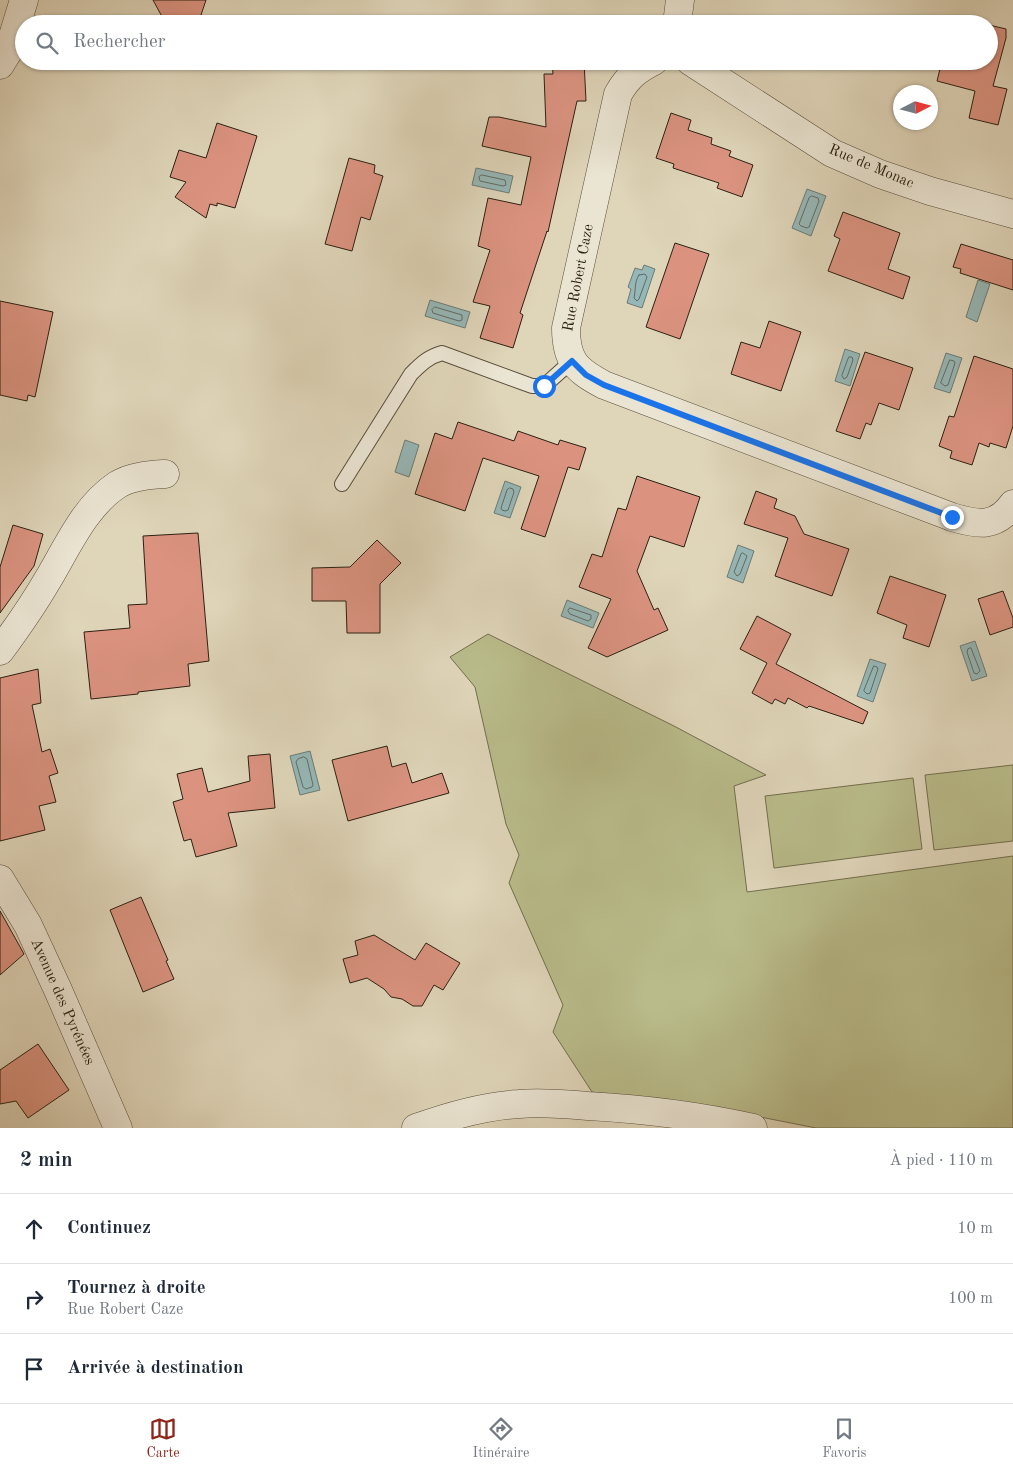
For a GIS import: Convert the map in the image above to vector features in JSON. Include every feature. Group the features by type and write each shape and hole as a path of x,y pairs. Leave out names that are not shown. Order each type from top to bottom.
{"street":[{"path":"19,15 24,0"},
{"path":"678,15 680,0"},
{"path":"0,65 8,52 15,29"},
{"name":"Rue Robert Caze","path":"572,361 566,344 566,328 618,94 627,79 638,70"},
{"name":"Rue de Monac","path":"704,70 832,152 880,174 930,191 1013,214"},
{"path":"572,361 586,375 604,385 952,517 971,523 988,523 1005,515 1013,504"},
{"path":"0,651 30,610 85,517 99,498 119,484 142,476 165,474"},
{"name":"Avenue des Pyrénées","path":"0,879 28,925 118,1128"},
{"path":"416,1128 488,1108 520,1104 566,1104 618,1108 671,1114 754,1128"}],"lane":[{"path":"342,484 411,374 421,363 430,357 442,353 532,386 544,386 572,361"}],"green space":[{"path":"488,634 674,726 766,775 734,786 747,892 1013,856 1013,1128 816,1128 730,1111 592,1092 553,1032 563,1005 509,883 519,855 506,824 475,687 450,657"},
{"path":"1013,765 1013,841 934,850 925,775"},
{"path":"913,778 922,849 774,868 765,796"}],"water":[{"path":"476,168 513,176 509,193 472,185"},
{"path":"807,189 826,196 811,236 792,228"},
{"path":"644,265 655,269 642,308 627,303 631,289 628,287 635,268 642,270"},
{"path":"978,280 990,284 977,322 966,317"},
{"path":"430,300 470,312 465,328 425,316"},
{"path":"845,349 860,354 850,386 835,381"},
{"path":"946,353 962,358 950,393 934,388"},
{"path":"405,440 419,445 409,477 395,472"},
{"path":"505,481 521,487 510,518 494,513"},
{"path":"738,545 754,551 743,583 727,577"},
{"path":"567,600 599,613 593,628 561,616"},
{"path":"975,641 987,676 972,681 960,646"},
{"path":"870,659 886,664 873,702 857,696"},
{"path":"310,751 320,790 300,795 290,756"}],"building":[{"path":"153,0 206,0 201,15 161,15"},
{"path":"998,27 1006,29 1006,38 998,68"},
{"path":"553,70 584,70 586,101 577,101 548,232 520,313 523,315 513,348 480,338 490,306 473,302 490,250 478,246 488,198 521,205 531,157 482,146 489,117 499,117 546,127 544,74 553,74"},
{"path":"940,70 997,70 993,86 1007,89 998,125 969,118 975,91 937,81"},
{"path":"671,113 691,120 688,130 712,138 711,144 731,151 729,156 753,165 742,197 717,188 719,183 673,168 674,164 656,158"},
{"path":"217,123 257,136 235,208 217,203 217,206 210,204 206,218 175,197 186,182 170,177 179,150 206,158"},
{"path":"349,158 375,165 374,173 383,176 370,220 361,217 352,251 325,244"},
{"path":"843,212 900,233 888,269 910,277 903,299 828,271 840,239 834,236"},
{"path":"675,243 709,254 680,339 646,327"},
{"path":"961,244 1013,260 1013,290 960,273 961,269 953,267"},
{"path":"0,301 53,312 35,397 28,395 27,401 0,395"},
{"path":"769,321 801,332 781,391 731,374 741,342 760,348"},
{"path":"865,352 913,368 899,410 879,403 871,425 866,423 860,439 836,431"},
{"path":"974,356 1013,369 1013,426 1006,448 990,443 989,447 979,443 972,465 950,458 952,451 939,446 949,416 954,417"},
{"path":"458,422 514,441 518,431 558,445 560,440 586,448 579,470 568,467 545,537 521,529 539,476 483,458 465,511 415,494 435,433 452,439"},
{"path":"637,476 700,497 684,547 650,536 637,571 654,610 658,608 668,630 607,657 588,648 611,599 579,587 592,554 602,557 618,508 626,510"},
{"path":"756,491 777,499 774,508 795,516 804,534 849,549 832,596 775,576 788,538 744,524"},
{"path":"13,525 43,534 34,566 0,613 0,567"},
{"path":"198,533 209,661 188,664 190,686 91,699 84,632 130,628 128,605 147,604 143,536"},
{"path":"377,540 401,563 380,584 380,633 347,633 346,601 312,601 312,568 350,567"},
{"path":"890,576 946,595 929,647 903,638 907,625 877,613"},
{"path":"1003,591 1013,618 1013,627 990,635 978,599"},
{"path":"757,616 791,634 776,664 868,712 863,724 809,706 807,708 788,698 785,704 775,699 772,704 752,693 767,663 740,649"},
{"path":"38,669 41,703 32,705 42,752 50,749 58,773 49,776 56,802 39,806 45,830 0,841 0,678"},
{"path":"387,746 392,767 406,763 412,783 442,773 449,793 348,821 332,760"},
{"path":"270,754 275,808 228,813 237,846 196,857 191,839 184,841 173,802 183,799 177,774 202,768 208,792 250,781 248,756"},
{"path":"141,897 168,960 166,961 174,979 143,992 110,910"},
{"path":"0,911 24,954 0,975"},
{"path":"374,935 415,960 426,943 460,963 443,990 434,985 422,1006 413,1006 402,999 391,997 384,989 367,978 350,983 343,959 358,955 355,941"},
{"path":"38,1044 69,1090 28,1118 16,1101 0,1104 0,1070"}],"route":[{"path":"544,386 572,361 586,375 604,385 952,517"}]}
